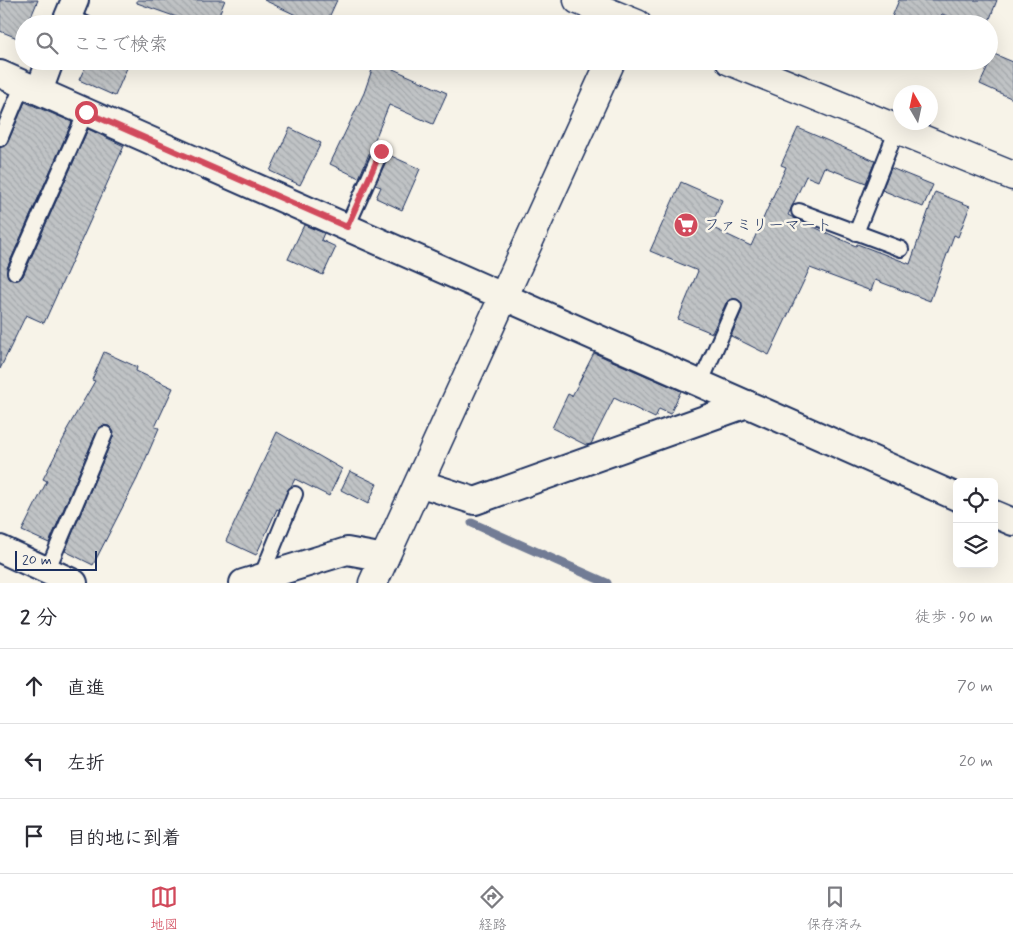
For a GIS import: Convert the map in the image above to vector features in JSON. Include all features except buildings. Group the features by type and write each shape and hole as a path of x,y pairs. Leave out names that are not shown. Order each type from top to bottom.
{"street":[{"path":"578,0 627,15"},
{"path":"38,70 21,83 953,495"},
{"path":"373,583 607,70"},
{"path":"752,70 893,127"},
{"path":"899,130 1013,176"},
{"path":"419,483 475,501 747,404"},
{"path":"998,516 1013,522"},
{"path":"0,549 74,583"},
{"path":"252,580 347,551 385,558"}],"lane":[{"path":"0,139 21,83"},
{"path":"15,272 86,112"},
{"path":"856,233 897,130"},
{"path":"347,227 381,151"},
{"path":"799,211 901,249"},
{"path":"700,384 734,307"},
{"path":"47,571 105,434"},
{"path":"252,580 295,494"}],"waterway":[{"path":"472,523 607,583"}],"place":[{"name":"ファミリーマート","path":"686,225"}],"route":[{"path":"86,112 347,227 381,151"}]}
